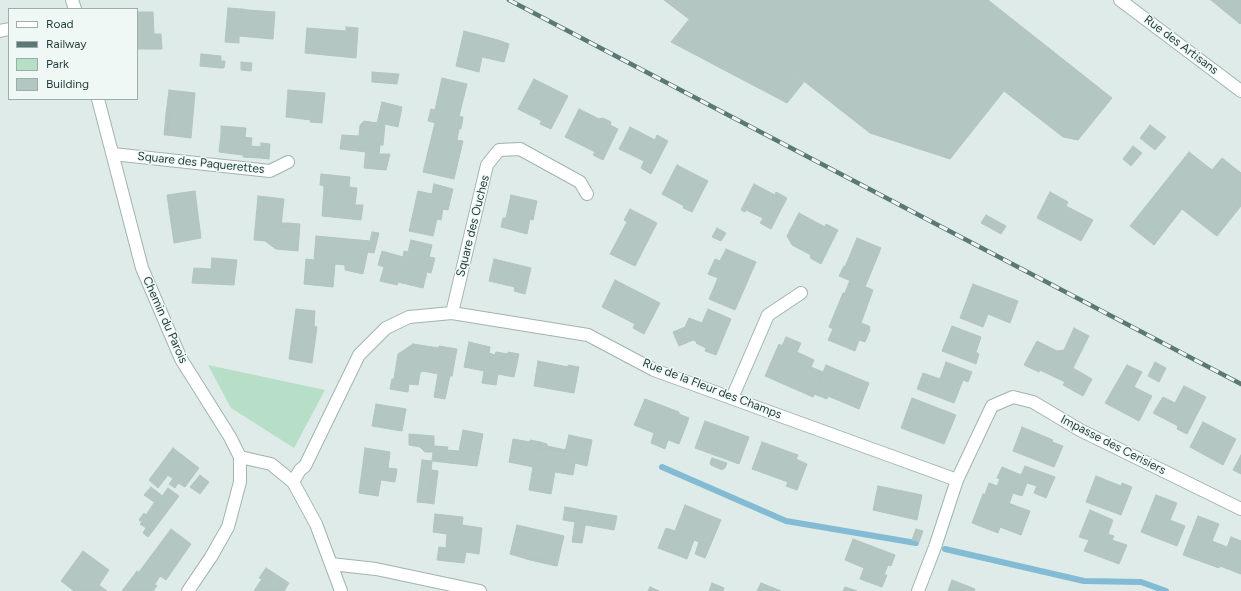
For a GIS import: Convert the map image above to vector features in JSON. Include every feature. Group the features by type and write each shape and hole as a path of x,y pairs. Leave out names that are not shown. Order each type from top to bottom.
{"street":[{"name":"Rue des Artisans","path":"1120,0 1241,91"},
{"name":"Chemin du Parois","path":"98,100 142,268 181,359 230,437 240,457 240,482 228,527 212,557 188,591"},
{"name":"Square des Ouches","path":"452,313 488,166 499,150 520,150 580,182 587,194"},
{"name":"Square des Paquerettes","path":"112,154 270,171 288,162"},
{"path":"732,398 768,315 801,293"},
{"name":"Rue de la Fleur des Champs","path":"293,482 300,470 305,466 359,355 386,328 409,317 452,313 588,335 654,370 957,480"},
{"name":"Impasse des Cerisiers","path":"957,480 992,406 1013,398 1034,402 1080,430 1241,508"},
{"path":"240,457 272,464 293,482 316,524 341,591"},
{"path":"918,591 957,480"},
{"path":"331,564 376,569 480,591"}],"green space":[{"path":"208,365 325,390 294,448 231,408"}],"building":[{"path":"664,0 988,0 1112,98 1078,140 1063,137 1004,91 950,159 870,133 703,2 689,19"},
{"path":"1211,0 1241,0 1241,23 1240,24"},
{"path":"703,2 804,82 787,103 671,42"},
{"path":"228,8 242,9 241,12 248,12 248,10 275,12 273,39 239,36 239,43 225,42"},
{"path":"242,9 248,10 248,12 241,12"},
{"path":"138,12 153,12 154,34 161,34 162,49 138,49"},
{"path":"346,27 358,28 356,58 305,53 307,28 346,31"},
{"path":"464,31 509,44 504,62 482,57 479,72 456,66"},
{"path":"201,54 221,56 220,68 200,66"},
{"path":"220,61 225,61 224,68 220,68"},
{"path":"241,62 252,63 251,71 241,70"},
{"path":"372,72 399,74 397,84 372,82"},
{"path":"442,78 467,84 459,116 463,117 461,129 428,121 431,109 435,110"},
{"path":"534,79 568,96 551,129 540,124 543,118 531,112 530,115 518,109"},
{"path":"169,90 195,93 191,138 167,135 170,114 166,114"},
{"path":"288,90 325,93 322,123 286,117"},
{"path":"382,102 402,107 398,127 385,124 383,145 380,145 379,154 390,154 386,170 364,168 366,149 358,148 358,151 340,149 342,135 359,136 360,125 364,121 377,123"},
{"path":"579,109 599,119 603,118 611,122 610,125 618,129 603,160 593,155 595,152 565,137"},
{"path":"531,112 543,118 542,121 530,115"},
{"path":"166,114 170,114 167,135 164,135"},
{"path":"435,123 459,129 457,140 463,141 454,179 423,172"},
{"path":"1150,125 1166,137 1155,150 1140,138"},
{"path":"221,126 246,128 245,137 221,135"},
{"path":"630,127 655,140 657,135 668,141 651,174 641,168 644,161 619,149"},
{"path":"221,135 252,138 251,146 261,147 260,158 243,157 243,155 219,152"},
{"path":"261,143 270,144 269,159 260,158"},
{"path":"1133,146 1142,153 1131,166 1123,159"},
{"path":"358,148 366,149 366,152 358,151"},
{"path":"1189,152 1212,170 1222,158 1241,173 1241,200 1214,234 1182,209 1154,245 1130,226"},
{"path":"677,165 708,181 692,212 683,208 684,206 662,194"},
{"path":"321,174 350,177 349,187 357,188 355,205 363,205 361,220 322,216 323,201 326,201 328,186 320,185"},
{"path":"434,184 453,189 448,210 443,209 441,220 437,219 433,236 409,231 418,191 432,194"},
{"path":"754,184 775,195 776,192 787,198 771,229 760,223 763,218 746,210 745,212 741,210"},
{"path":"324,186 328,186 326,201 323,201"},
{"path":"195,191 201,238 174,243 167,195"},
{"path":"1050,192 1068,202 1066,206 1093,220 1081,241 1037,218"},
{"path":"511,195 537,201 533,220 530,219 527,234 501,227 503,218 506,218"},
{"path":"258,196 284,199 281,226 288,227 288,223 300,224 298,251 276,249 265,241 254,240"},
{"path":"1241,200 1241,206 1217,236 1214,234"},
{"path":"630,209 657,223 635,266 610,254 627,222 624,220"},
{"path":"799,213 825,227 826,224 838,230 821,264 810,258 811,255 792,245 787,236"},
{"path":"986,215 1006,226 1001,234 981,223"},
{"path":"281,223 288,223 288,227 281,226"},
{"path":"717,228 726,233 721,241 712,237"},
{"path":"372,232 379,233 374,253 368,252"},
{"path":"316,236 370,241 363,274 345,270 345,265 335,264 333,287 304,284 306,259 314,260"},
{"path":"857,238 881,248 865,287 839,276 844,266 845,267"},
{"path":"411,240 432,245 429,257 435,258 431,273 427,272 423,288 398,282 397,285 380,281 384,267 378,265 382,251 403,257 404,251 408,252"},
{"path":"726,249 756,262 735,310 709,299 718,278 708,274 715,259 720,261"},
{"path":"212,258 237,260 234,285 192,283 194,268 211,269"},
{"path":"494,259 531,268 525,294 514,291 515,287 489,281"},
{"path":"615,280 660,303 644,334 633,328 635,324 602,307"},
{"path":"850,280 873,290 861,323 869,326 870,330 865,342 859,340 855,351 828,340 833,329 829,327"},
{"path":"973,284 1018,301 1010,323 988,314 983,327 960,318"},
{"path":"296,309 315,311 314,326 317,327 312,363 289,359"},
{"path":"708,309 731,319 716,355 705,351 706,348 693,340 679,346 673,332 685,327 689,318 702,323"},
{"path":"952,326 981,337 976,352 979,354 976,364 942,351"},
{"path":"1074,328 1089,336 1073,368 1092,379 1083,396 1063,385 1065,382 1040,370 1039,372 1024,365 1037,341 1057,351 1064,350"},
{"path":"786,337 801,343 797,352 814,360 811,367 823,372 813,397 765,376 779,344 782,346"},
{"path":"469,342 490,347 489,353 495,355 496,352 519,354 514,377 498,374 496,385 482,383 484,371 464,367"},
{"path":"413,344 457,349 452,376 450,376 445,399 434,397 438,374 423,371 420,373 418,385 409,384 408,392 390,389 392,379 394,379 398,354"},
{"path":"538,361 568,367 568,365 579,367 574,393 534,386"},
{"path":"946,362 972,372 968,382 963,380 954,403 917,389 923,373 940,379"},
{"path":"1155,362 1166,368 1159,382 1148,376"},
{"path":"826,365 869,383 859,409 828,396 827,399 814,394"},
{"path":"1127,365 1142,372 1134,387 1152,396 1139,421 1105,403"},
{"path":"1184,386 1206,397 1187,434 1177,429 1178,426 1153,413 1163,397 1175,403"},
{"path":"912,398 956,415 944,444 901,428"},
{"path":"645,399 679,412 679,414 689,418 679,444 668,440 665,449 651,443 654,433 634,425"},
{"path":"376,404 406,409 402,431 372,426"},
{"path":"705,421 749,437 739,464 695,448"},
{"path":"1203,422 1236,439 1223,465 1190,447"},
{"path":"1022,427 1053,440 1052,442 1063,446 1054,467 1013,451"},
{"path":"463,430 483,434 477,466 432,461 433,452 425,452 420,447 409,445 409,434 434,436 434,446 448,447 447,450 459,451"},
{"path":"569,435 592,440 587,466 575,463 573,475 555,472 551,494 529,490 533,467 509,462 513,439 540,442 539,449 545,450 546,448 565,452"},
{"path":"540,442 547,444 547,446 566,450 565,452 546,448 545,450 539,449"},
{"path":"762,442 798,455 796,459 807,464 797,490 786,486 788,482 752,469"},
{"path":"173,448 199,468 185,487 178,483 175,488 169,484 173,479 168,475 158,488 149,480"},
{"path":"365,448 390,452 388,468 397,469 395,482 381,480 378,496 359,493"},
{"path":"1241,455 1241,474 1233,470"},
{"path":"712,458 727,463 725,468 722,470 711,465 710,463"},
{"path":"422,460 432,461 428,503 417,502"},
{"path":"1025,466 1055,477 1046,498 1034,493 1037,486 1027,483 1022,496 1013,493 1009,504 985,494 989,483 997,486 1000,479 997,478 1002,467 1021,475"},
{"path":"432,470 438,471 436,487 430,486"},
{"path":"200,475 209,482 200,494 190,487"},
{"path":"1096,476 1121,486 1122,483 1132,487 1121,515 1086,502"},
{"path":"430,486 436,487 434,504 428,503"},
{"path":"878,486 922,495 917,520 873,510"},
{"path":"151,487 160,494 154,502 144,495"},
{"path":"168,488 179,496 152,532 140,524 142,522 139,520 144,513 146,515 160,494 162,496"},
{"path":"983,494 1030,511 1021,535 1000,527 998,533 972,523"},
{"path":"1156,495 1177,503 1170,520 1185,526 1177,546 1141,532"},
{"path":"685,505 721,520 705,558 695,554 699,542 694,540 687,559 658,548 666,528 675,531"},
{"path":"565,507 588,511 582,543 572,542 575,522 563,520"},
{"path":"1090,510 1113,520 1108,534 1114,536 1112,540 1127,545 1119,564 1084,551 1089,540 1079,537"},
{"path":"588,511 617,516 614,530 586,525"},
{"path":"435,514 463,517 462,525 482,528 479,554 466,552 464,563 437,560 439,547 446,548 447,534 433,532"},
{"path":"1198,516 1219,524 1212,541 1227,547 1219,568 1183,555"},
{"path":"517,525 564,536 557,566 543,563 543,560 531,557 530,560 510,554"},
{"path":"146,528 152,532 148,537 143,533"},
{"path":"171,529 191,544 166,580 160,576 155,584 139,572"},
{"path":"916,529 923,531 919,542 912,540"},
{"path":"1231,537 1241,541 1241,574 1220,566"},
{"path":"853,539 895,555 891,566 888,565 884,575 887,575 882,587 860,579 864,568 845,560"},
{"path":"83,551 109,570 99,585 107,591 74,591 61,581"},
{"path":"531,557 543,560 543,563 530,560"},
{"path":"266,568 289,583 284,591 254,591 262,579 259,578"},
{"path":"137,571 157,586 153,591 122,591"},
{"path":"952,580 975,589 974,591 948,591"},
{"path":"712,583 724,588 723,591 709,591"},
{"path":"761,583 781,591 757,591"},
{"path":"650,587 659,591 648,591"},
{"path":"845,587 857,591 843,591"}],"waterway":[{"path":"662,467 786,521 916,543"},
{"path":"945,549 1084,581 1141,582 1166,591"}],"railway":[{"path":"509,0 1241,384"}]}
